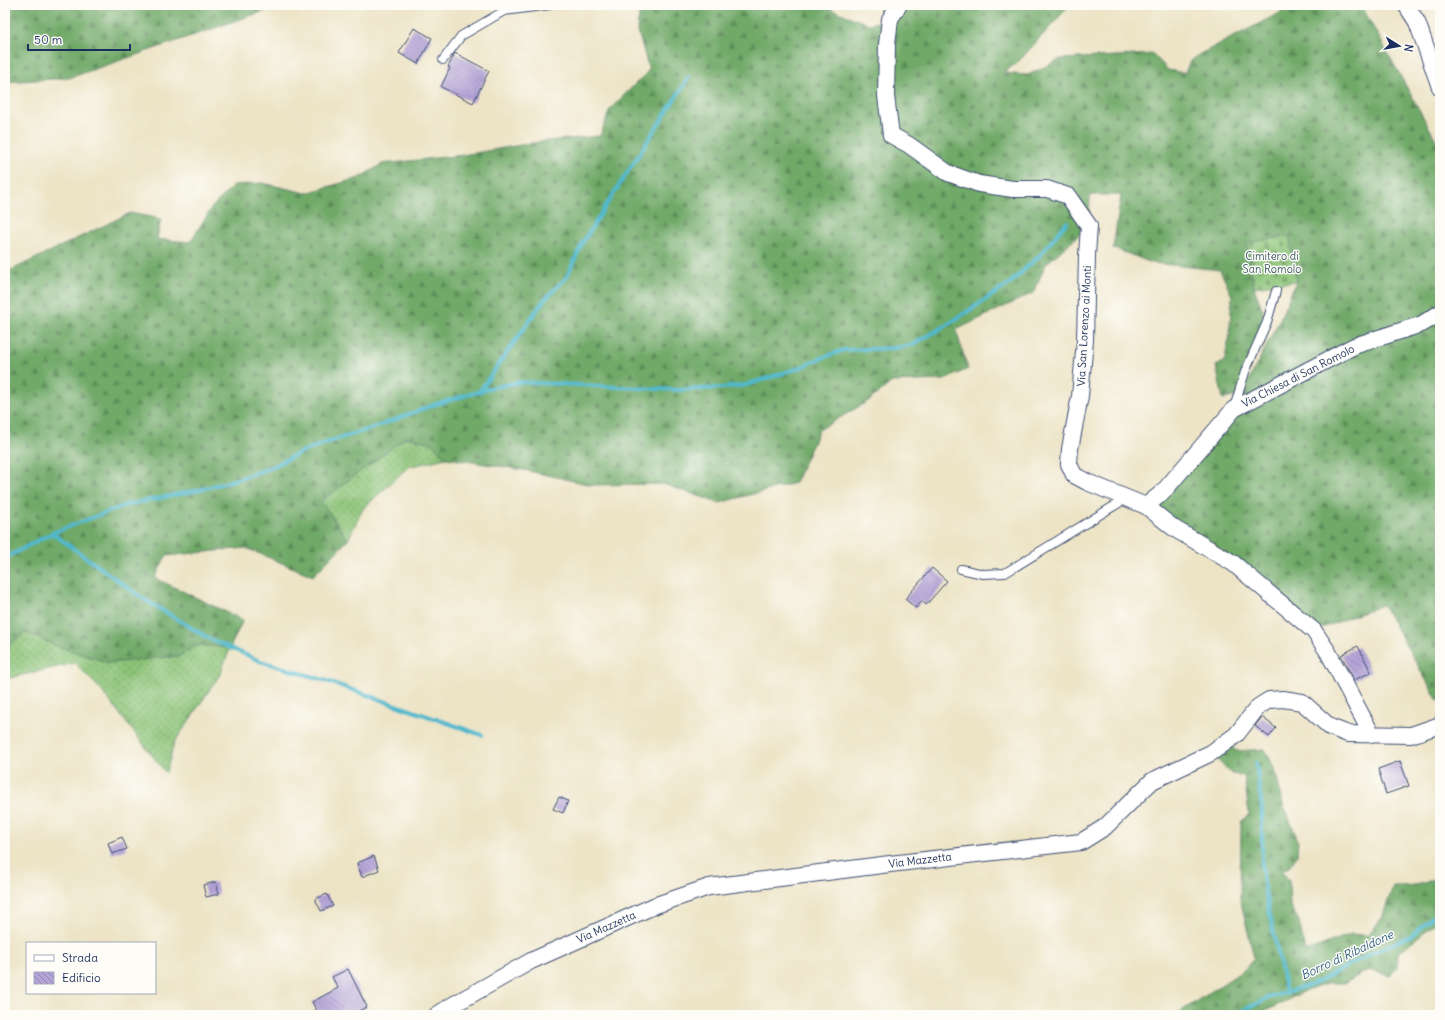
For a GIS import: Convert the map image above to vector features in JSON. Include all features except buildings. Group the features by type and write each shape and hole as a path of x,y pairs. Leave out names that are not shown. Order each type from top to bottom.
{"street":[{"name":"Via San Lorenzo ai Monti","path":"899,5 890,19 887,44 886,96 891,135 909,145 948,173 979,184 1013,189 1047,189 1068,196 1089,226 1085,340 1080,396 1070,449 1069,464 1074,475 1087,482 1146,506 1175,529 1233,563 1314,631 1328,652 1372,735"},
{"path":"1406,5 1417,22 1440,87"},
{"name":"Via Chiesa di San Romolo","path":"1146,506 1163,492 1234,409 1354,346 1422,324 1440,313"},
{"name":"Via Mazzetta","path":"437,1015 531,962 656,905 709,887 1081,842 1105,827 1152,781 1211,753 1236,735 1258,707 1269,700 1283,699 1302,702 1330,727 1348,734 1410,735 1440,725"}],"lane":[{"path":"443,60 461,36 504,11 550,5"},
{"path":"1234,409 1245,372 1266,322 1276,291"},
{"path":"961,570 983,574 1005,573 1127,498"}],"green space":[{"path":"5,5 282,5 69,78 5,82"},
{"path":"641,5 820,5 869,24 890,19 899,5 1070,5 1019,61 1003,73 1028,75 1061,59 1153,54 1168,70 1185,73 1189,63 1198,55 1295,5 1361,5 1440,147 1440,700 1438,701 1383,605 1314,631 1146,506 1234,409 1280,319 1296,281 1247,243 1254,287 1267,322 1238,396 1223,399 1216,366 1224,362 1229,339 1232,296 1220,270 1152,263 1113,248 1121,195 1090,195 1089,226 1046,264 1033,293 956,330 968,369 944,380 892,382 870,400 819,430 795,483 719,503 663,484 592,485 524,470 446,458 432,443 406,437 321,501 348,540 313,576 246,548 166,556 155,578 243,620 230,648 197,645 180,656 109,663 54,645 25,632 5,647 5,273 130,213 161,219 157,239 190,242 213,206 234,185 263,183 306,193 359,178 382,164 463,155 544,141 600,136 610,109 649,70 637,28"},
{"name":"Cimitero di San Romolo","path":"1289,236 1296,281 1254,287 1247,243"},
{"path":"405,437 432,443 446,458 408,467 363,509 348,540 321,501"},
{"path":"25,632 54,645 180,656 197,644 230,648 221,673 174,743 166,773 100,689 75,663 5,679 5,647"},
{"path":"1227,741 1236,751 1265,749 1275,770 1283,804 1298,840 1297,856 1289,867 1282,871 1289,881 1290,906 1299,921 1305,952 1351,934 1368,935 1382,918 1393,886 1424,883 1430,881 1440,873 1440,919 1398,953 1397,967 1390,976 1369,970 1345,983 1329,983 1303,992 1258,1015 1175,1015 1244,970 1254,958 1240,898 1241,822 1249,814 1244,776 1231,774 1211,753"}],"waterway":[{"path":"479,392 544,300 566,278 583,242 689,77"},
{"path":"5,558 52,533 126,505 199,490 241,478 272,467 301,452 337,439 376,427 433,405 491,388 519,382 678,390 722,388 746,385 799,368 844,350 894,348 912,345 947,325 1009,284 1040,255 1067,222"},
{"path":"52,533 145,600 210,639 260,661 324,680 482,735"},
{"path":"1256,763 1262,809 1262,863 1265,892 1286,992"},
{"name":"Borro di Ribaldone","path":"1233,1015 1268,998 1316,983 1370,954 1412,935 1440,910"}]}
